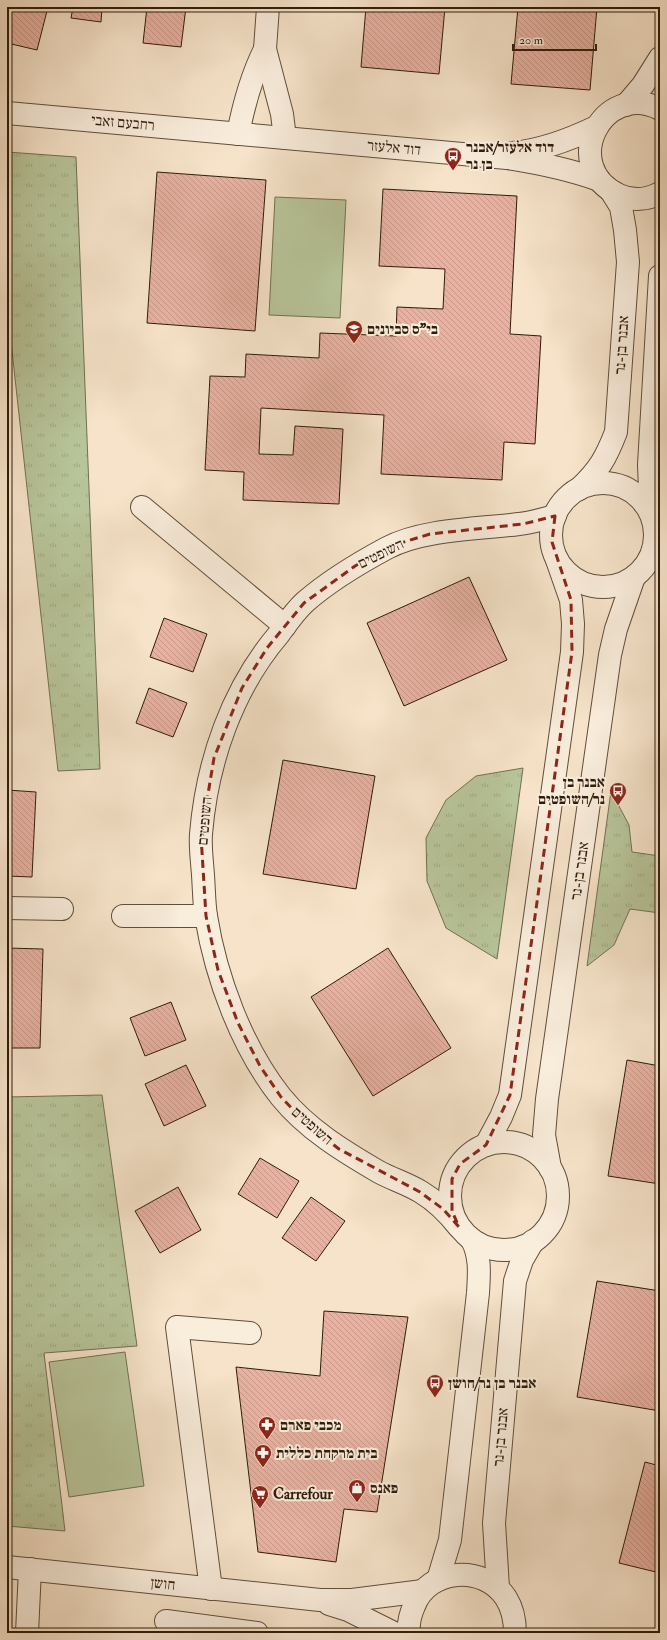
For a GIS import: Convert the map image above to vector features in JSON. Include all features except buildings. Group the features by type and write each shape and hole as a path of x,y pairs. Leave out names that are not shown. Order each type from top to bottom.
{"street":[{"path":"268,7 265,49 282,114 284,138"},
{"path":"238,134 244,102 254,72 265,49"},
{"path":"626,105 643,85 660,58"},
{"path":"596,127 614,109 626,105 640,103 660,109"},
{"name":"רחבעם זאבי","path":"7,113 309,141"},
{"name":"דוד אלעזר","path":"480,156 522,152 547,147 596,127"},
{"name":"אבנר בן-נר","path":"579,489 593,476 607,456 616,432 628,262 625,230 620,207 592,168 589,154 591,140 596,127"},
{"name":"דוד אלעזר","path":"309,141 507,158 552,166 575,172 605,186 624,198 639,200 660,193"},
{"path":"557,560 568,574 584,583 602,587 618,585 634,577 647,564 654,547 655,529 651,513 649,465 660,276"},
{"path":"486,1145 501,1117 510,1094 572,652 573,624 571,600 552,542 552,524 564,500 579,489 596,483 608,483 625,488 640,498 651,513"},
{"path":"142,507 285,626"},
{"name":"השופטים","path":"466,1233 443,1209 420,1192 339,1149 307,1124 281,1097 260,1066 238,1023 218,970 206,916 201,836 206,796 214,758 224,728 242,688 267,648 304,603 355,566 391,546 430,534 523,524 555,516"},
{"name":"אבנר בן-נר","path":"550,1168 544,1135 548,1099 607,678 616,628 634,577"},
{"path":"7,908 62,909"},
{"path":"123,916 206,916"},
{"path":"409,1633 410,1614 415,1602 430,1586 450,1540 478,1293 479,1268 477,1249 466,1233 452,1212 450,1195 452,1179 460,1164 472,1152 486,1145 504,1142 522,1145 538,1154 550,1168 556,1184 558,1202 553,1218 544,1232 533,1242 518,1248 502,1250 486,1247 466,1233"},
{"name":"אבנר בן-נר","path":"498,1588 494,1523 515,1281 522,1260 533,1242"},
{"path":"211,1589 177,1327 250,1333"},
{"name":"חושן","path":"7,1567 320,1600 352,1600 430,1586 453,1575 469,1575 484,1579 498,1588"},
{"path":"27,1633 30,1569"},
{"path":"498,1588 512,1609 515,1621 515,1633"},
{"name":"חושן","path":"320,1600 348,1610 394,1633"},
{"path":"166,1621 256,1633"}],"highlighted area":[{"path":"555,516 552,542 571,600 572,652 510,1095 486,1145 460,1164 452,1179 452,1211 459,1227 443,1209 420,1192 339,1149 307,1124 281,1097 260,1066 238,1023 218,970 206,916 201,836 214,758 242,688 267,648 304,603 355,566 391,546 430,534 523,524"}],"green space":[{"path":"7,152 76,157 100,769 58,771 7,305"},
{"path":"275,197 346,200 340,318 269,315"},
{"path":"523,768 497,959 446,928 427,881 426,838 446,800 476,776"},
{"path":"611,791 629,825 632,852 660,856 660,913 630,909 614,945 587,966"},
{"path":"102,1095 137,1346 44,1353 65,1531 7,1526 7,1097"},
{"path":"125,1352 144,1486 69,1497 49,1362"}],"place":[{"name":"דוד אלעזר/אבנר בן נר","path":"453,171"},
{"name":"בי\"ס סביונים","path":"354,344"},
{"name":"אבנר בן נר/השופטים","path":"618,806"},
{"name":"אבנר בן נר/חושן","path":"435,1398"},
{"name":"מכבי פארם","path":"267,1440"},
{"name":"בית מרקחת כללית","path":"263,1468"},
{"name":"פאנס","path":"357,1503"},
{"name":"Carrefour","path":"260,1509"}]}
